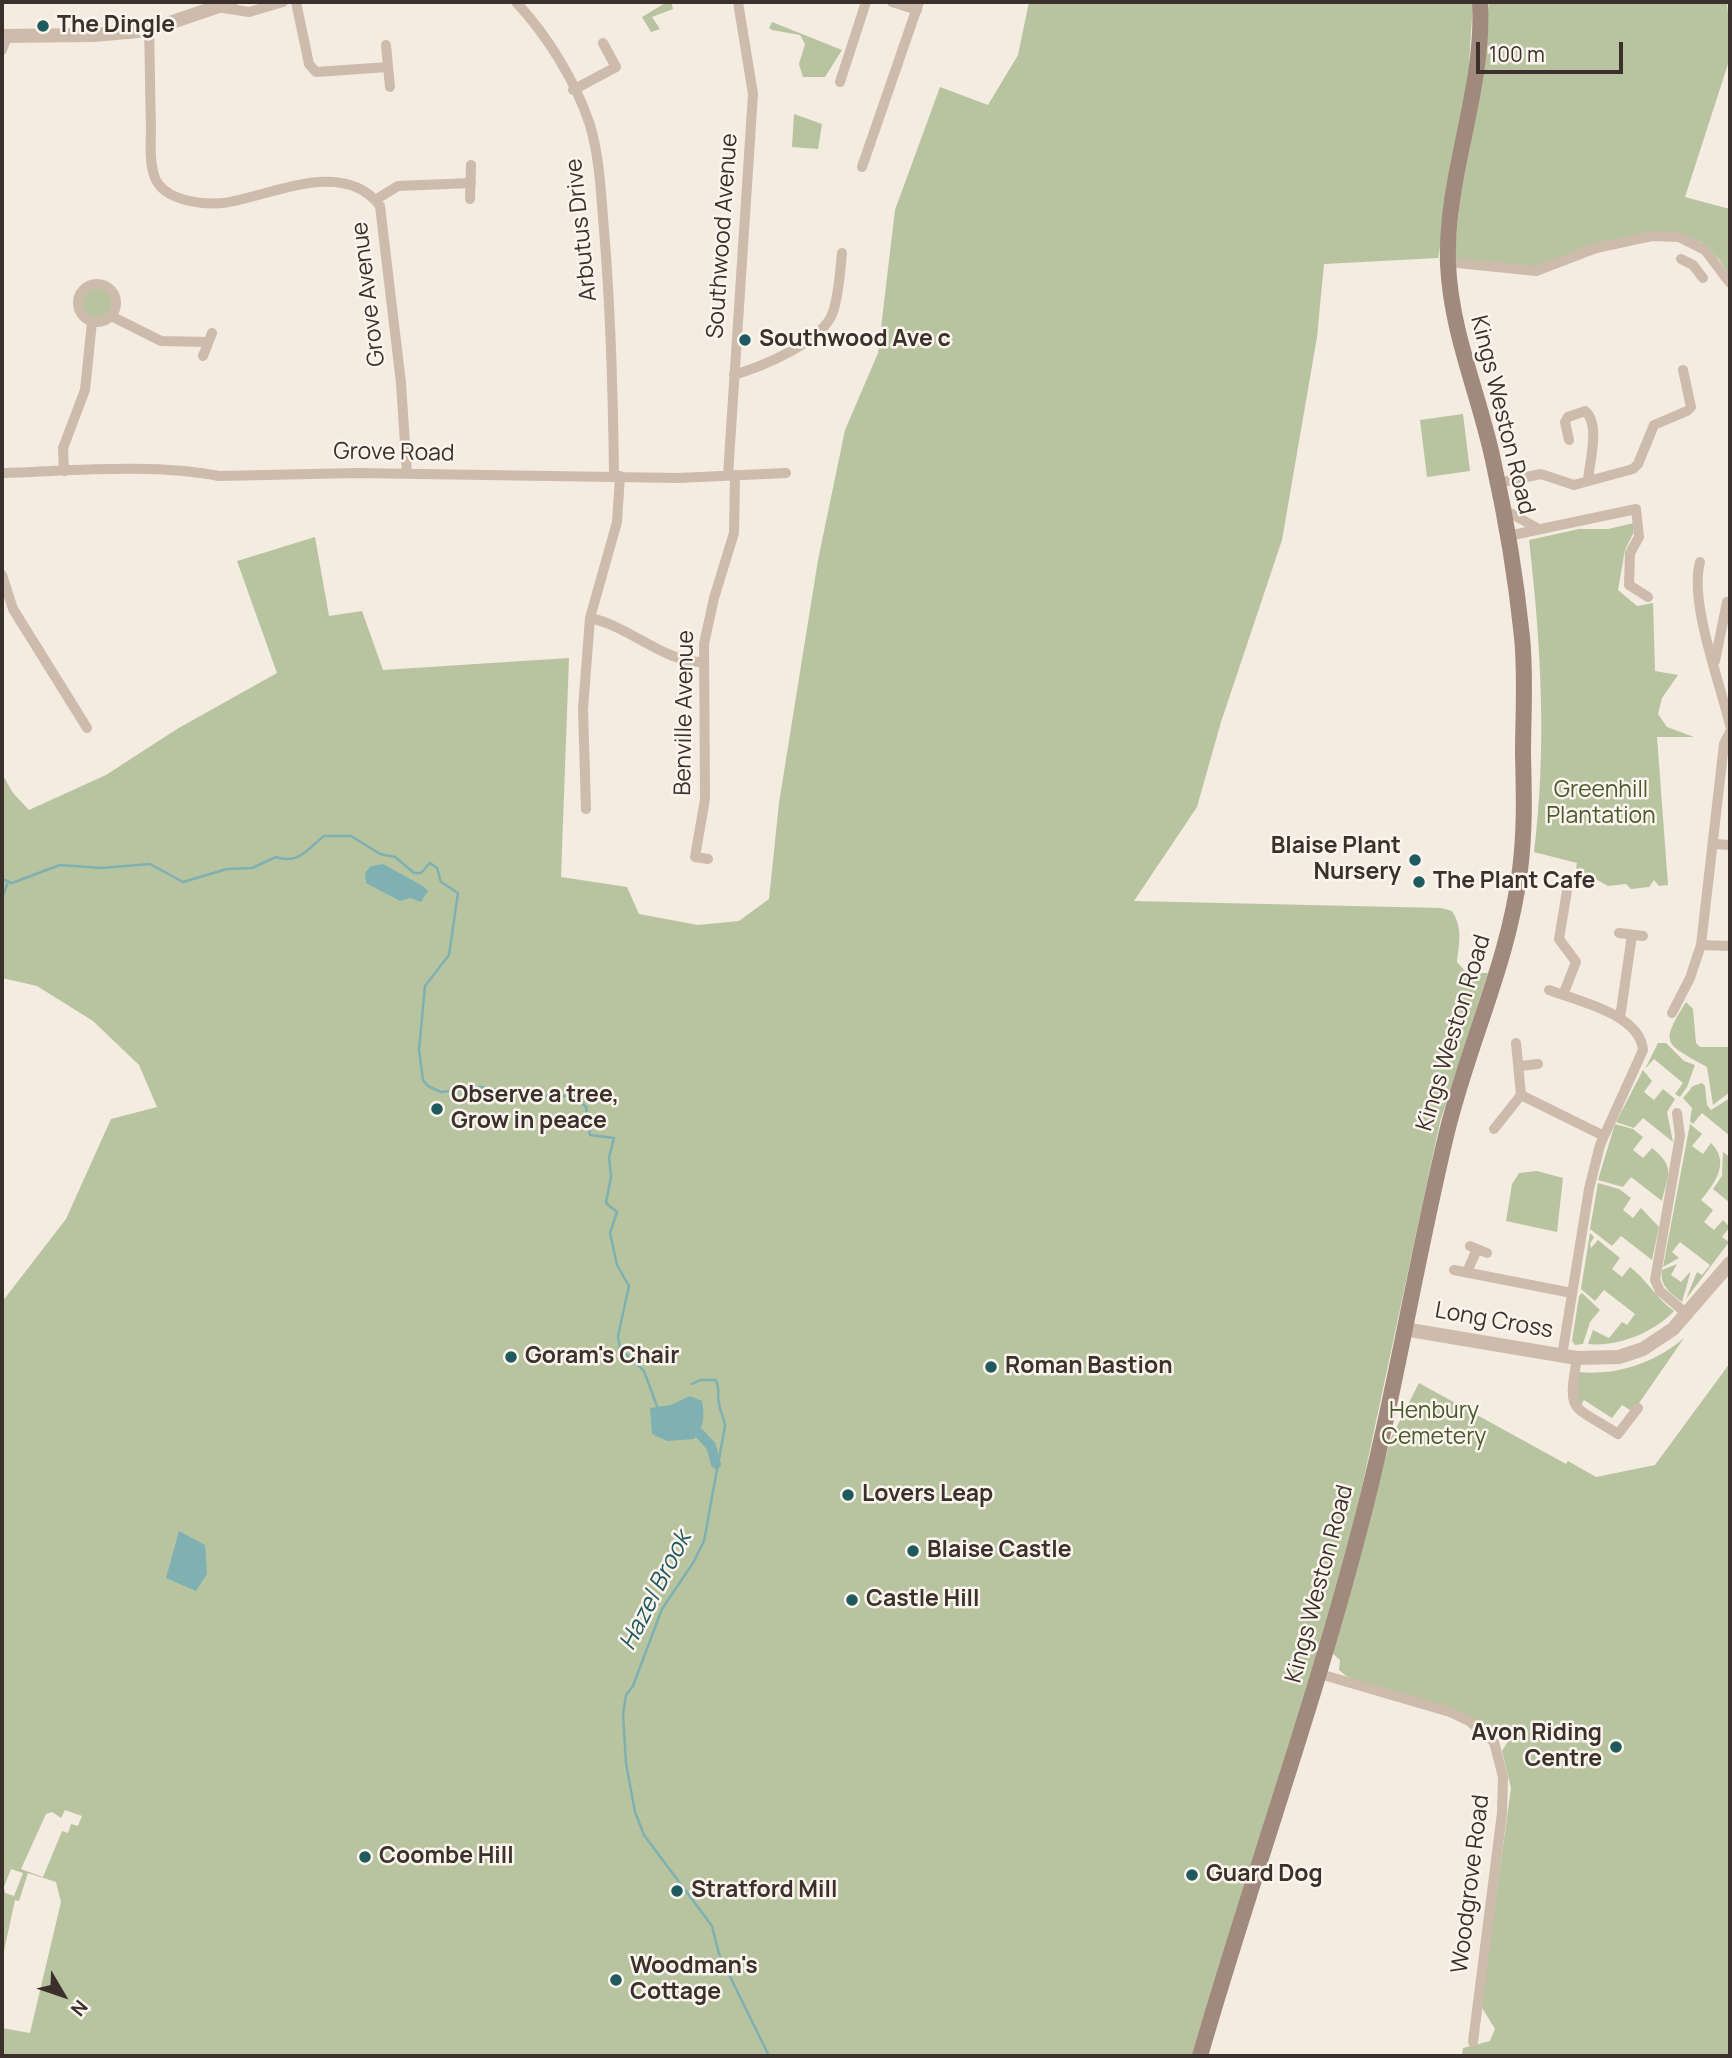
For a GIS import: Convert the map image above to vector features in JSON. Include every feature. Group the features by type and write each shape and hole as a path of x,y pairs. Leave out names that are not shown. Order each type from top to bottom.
{"main road":[{"name":"Kings Weston Road","path":"1200,2056 1251,1885 1320,1674 1378,1458 1452,1107 1496,975 1520,874 1524,832 1523,642 1498,483 1486,429 1460,348 1448,262 1452,204 1479,55 1480,2"}],"street":[{"path":"4,41 149,30 224,4 249,12 283,2"},
{"path":"296,2 309,64 316,72 388,68"},
{"name":"Arbutus Drive","path":"516,2 550,46 589,124 598,163 612,317 617,522 590,618 583,709 582,805"},
{"name":"Southwood Avenue","path":"732,475 734,375 753,94 738,2"},
{"path":"839,82 839,68 866,2"},
{"path":"877,162 864,162 918,6 892,2"},
{"name":"Grove Avenue","path":"149,30 151,157 156,180 165,190 194,201 232,202 283,186 327,182 362,191 380,206 401,383 407,474"},
{"path":"573,90 616,67 603,43"},
{"path":"386,45 390,88"},
{"path":"470,199 471,165"},
{"path":"375,200 398,186 471,183"},
{"path":"1448,262 1536,271 1596,248 1652,236 1679,237 1705,250 1730,283"},
{"path":"1693,265 1705,250"},
{"path":"734,375 758,367 793,349 823,328 833,312 842,253"},
{"path":"1681,259 1693,265 1703,278"},
{"path":"827,274 839,276"},
{"path":"100,284 112,290 116,303 111,316 103,321 92,322 81,315 77,302 87,286 100,284"},
{"path":"129,326 135,314"},
{"path":"111,316 161,341 210,338 203,356"},
{"path":"64,471 64,448 85,390 92,322"},
{"path":"1498,483 1541,474 1570,485 1636,467 1654,425 1689,409 1691,381 1683,370"},
{"path":"1569,440 1565,422 1567,417 1584,411 1589,415 1593,428 1588,481"},
{"name":"Grove Road","path":"2,473 201,471 219,476 407,474 678,478 786,473"},
{"name":"Benville Avenue","path":"708,859 695,857 705,799 702,662 709,617 734,533 732,475"},
{"path":"1503,509 1536,528"},
{"path":"1508,536 1636,509 1639,537 1630,553 1629,585 1648,597"},
{"path":"1700,562 1697,597 1715,662 1716,680 1726,720"},
{"path":"2,575 13,609 86,721"},
{"path":"1715,662 1727,602"},
{"path":"590,618 612,623 679,660 702,662"},
{"path":"1672,1013 1690,978 1701,945 1724,744 1730,732"},
{"path":"1714,844 1730,845"},
{"path":"1563,995 1576,960 1560,942 1556,927 1567,891"},
{"path":"1619,933 1637,936 1620,1018"},
{"path":"1701,945 1717,943 1730,946"},
{"path":"1549,990 1620,1018 1638,1032 1643,1054 1604,1136 1589,1189 1572,1293 1570,1357"},
{"path":"1494,1129 1521,1095 1517,1043"},
{"path":"1520,1066 1538,1064"},
{"path":"1521,1095 1604,1136"},
{"path":"1677,1113 1680,1136 1655,1280 1662,1293 1688,1315"},
{"path":"1467,1272 1478,1249"},
{"name":"Long Cross","path":"1404,1329 1570,1357 1610,1359 1631,1354 1664,1336 1688,1315 1730,1263"},
{"path":"1454,1270 1572,1293"},
{"name":"Long Cross","path":"1570,1357 1570,1395 1575,1406 1618,1434 1625,1416 1639,1408"},
{"path":"1320,1674 1450,1712 1469,1721 1494,1742 1505,1735"},
{"name":"Woodgrove Road","path":"1488,2033 1474,2037 1504,1793 1502,1769 1494,1742"}],"green space":[{"path":"671,2 673,9 652,17 660,29 651,32 642,17"},
{"path":"1029,2 1473,2 1467,97 1438,258 1324,264 1317,337 1282,540 1221,722 1197,807 1134,901 1441,908 1452,911 1458,923 1457,962 1467,973 1488,973 1440,1122 1339,1583 1194,2056 2,2056 2,2028 30,2033 61,1902 56,1882 28,1873 19,1901 15,1900 2,1960 2,1302 66,1219 111,1119 157,1107 139,1065 93,1021 37,986 2,978 2,774 13,793 29,810 106,775 177,729 277,673 237,561 315,537 329,616 362,611 383,670 569,658 561,877 627,887 639,914 698,925 739,921 769,899 779,803 818,560 845,430 878,353 895,210 940,87 988,105 1018,55","holes":["65,1810 82,1816 78,1826 71,1824 68,1833 62,1831 43,1877 21,1869 46,1814 52,1812 61,1818","11,1869 23,1873 14,1896 5,1893 4,1887"]},
{"path":"1489,2 1727,2 1730,36 1728,64 1685,197 1730,209 1730,276 1719,259 1701,242 1651,234 1534,269 1454,259 1460,198 1478,104"},
{"path":"772,22 842,50 825,77 803,77 799,64 805,44 800,35 772,30 769,28"},
{"path":"794,114 822,124 818,149 792,147"},
{"path":"97,288 108,292 112,303 108,314 97,318 86,314 82,303 86,292"},
{"path":"1463,414 1470,471 1427,477 1420,420"},
{"name":"Greenhill Plantation","path":"1634,523 1633,534 1625,550 1618,590 1637,606 1653,603 1655,671 1678,675 1662,698 1658,714 1667,727 1694,737 1657,737 1668,885 1659,886 1654,880 1649,887 1631,889 1626,884 1608,886 1576,868 1577,863 1534,852 1540,774 1541,696 1529,540 1579,529 1608,529"},
{"path":"1686,1002 1693,1009 1696,1043 1700,1047 1730,1047 1730,1092 1713,1105 1707,1067 1682,1053 1671,1042 1672,1027"},
{"path":"1658,1043 1666,1043 1684,1061 1695,1065 1680,1097 1675,1094 1683,1083 1654,1059 1645,1069"},
{"path":"1643,1070 1652,1081 1644,1092 1654,1100 1663,1089 1675,1099 1667,1112 1673,1142 1643,1118 1634,1128 1616,1122"},
{"path":"1702,1083 1705,1086 1707,1105 1711,1110 1730,1098 1730,1136 1702,1113 1693,1124 1690,1121 1692,1108 1683,1098 1693,1086"},
{"path":"1615,1124 1633,1129 1643,1137 1633,1150 1643,1158 1652,1148 1665,1161 1668,1177 1662,1201 1631,1177 1623,1187 1598,1180"},
{"path":"1690,1124 1702,1134 1692,1146 1703,1154 1711,1143 1720,1158 1715,1180 1701,1200 1713,1210 1704,1222 1714,1230 1723,1220 1730,1227 1722,1237 1729,1242 1686,1299 1697,1272 1702,1275 1710,1265 1680,1242 1672,1252 1679,1258 1663,1267"},
{"path":"1723,1152 1730,1157 1730,1203 1713,1189 1722,1176"},
{"path":"1537,1171 1563,1178 1557,1232 1506,1221 1512,1184 1519,1173"},
{"path":"1598,1183 1619,1189 1631,1198 1623,1210 1633,1218 1641,1208 1659,1227 1652,1260 1621,1236 1612,1246 1590,1229"},
{"path":"1590,1233 1594,1237 1591,1248 1598,1240 1620,1258 1612,1269 1622,1277 1630,1267 1674,1311 1666,1319 1623,1341 1588,1344 1593,1330 1609,1338 1622,1322 1627,1325 1635,1314 1604,1290 1595,1301 1581,1289"},
{"path":"1677,1264 1671,1275 1681,1282 1690,1272 1682,1302 1667,1289 1662,1276 1662,1270"},
{"path":"1582,1293 1600,1310 1590,1322 1583,1344 1575,1345 1572,1341 1579,1296"},
{"path":"1684,1338 1637,1406 1630,1410 1622,1405 1612,1418 1584,1400 1581,1405 1576,1403 1578,1372 1607,1372 1634,1366 1661,1354"},
{"name":"Avon Riding Centre","path":"1730,1363 1730,2056 1462,2056 1463,2048 1490,2041 1495,2029 1481,2006 1511,1788 1502,1751 1508,1741 1501,1728 1489,1732 1346,1676 1339,1670 1340,1660 1331,1652 1391,1438 1419,1383 1566,1464 1568,1461 1596,1477 1655,1465"}],"water":[{"path":"383,864 428,891 421,902 410,898 400,901 366,883 365,873 371,866"},
{"path":"690,1396 702,1401 703,1411 702,1425 694,1439 667,1441 652,1434 650,1408 671,1405"},
{"path":"179,1531 205,1545 207,1574 196,1591 166,1578"}],"waterway":[{"name":"Hazel Brook","path":"2,879 12,883 60,865 101,868 150,864 183,882 227,869 252,868 276,857 291,859 324,836 351,836 380,854 395,857 414,873 421,873 430,863 437,868 441,882 458,893 449,955 425,986 419,1050 423,1080 428,1086 441,1092 481,1087 535,1096 575,1096 586,1107 590,1135 614,1138 609,1157 611,1177 606,1203 617,1212 610,1233 617,1265 629,1286 618,1336 620,1349 644,1371 658,1409"},
{"path":"2,898 8,882"},
{"name":"Hazel Brook","path":"692,1384 700,1380 716,1380 725,1426 704,1541 693,1563 662,1609 633,1686 626,1695 623,1715 626,1763 635,1812 644,1835 712,1926 719,1954 769,2056"},
{"path":"699,1433 711,1446 716,1464"}],"place":[{"name":"The Dingle","path":"43,26"},
{"name":"Southwood Ave c","path":"745,340"},
{"name":"Blaise Plant Nursery","path":"1415,860"},
{"name":"The Plant Cafe","path":"1419,882"},
{"name":"Observe a tree, Grow in peace","path":"437,1109"},
{"name":"Goram's Chair","path":"511,1357"},
{"name":"Roman Bastion","path":"991,1367"},
{"name":"Lovers Leap","path":"848,1495"},
{"name":"Blaise Castle","path":"913,1551"},
{"name":"Castle Hill","path":"852,1600"},
{"name":"Avon Riding Centre","path":"1616,1747"},
{"name":"Coombe Hill","path":"365,1857"},
{"name":"Guard Dog","path":"1192,1875"},
{"name":"Stratford Mill","path":"677,1891"},
{"name":"Woodman's Cottage","path":"616,1980"}],"park label":[{"name":"Henbury Cemetery","path":"1434,1425"}]}
